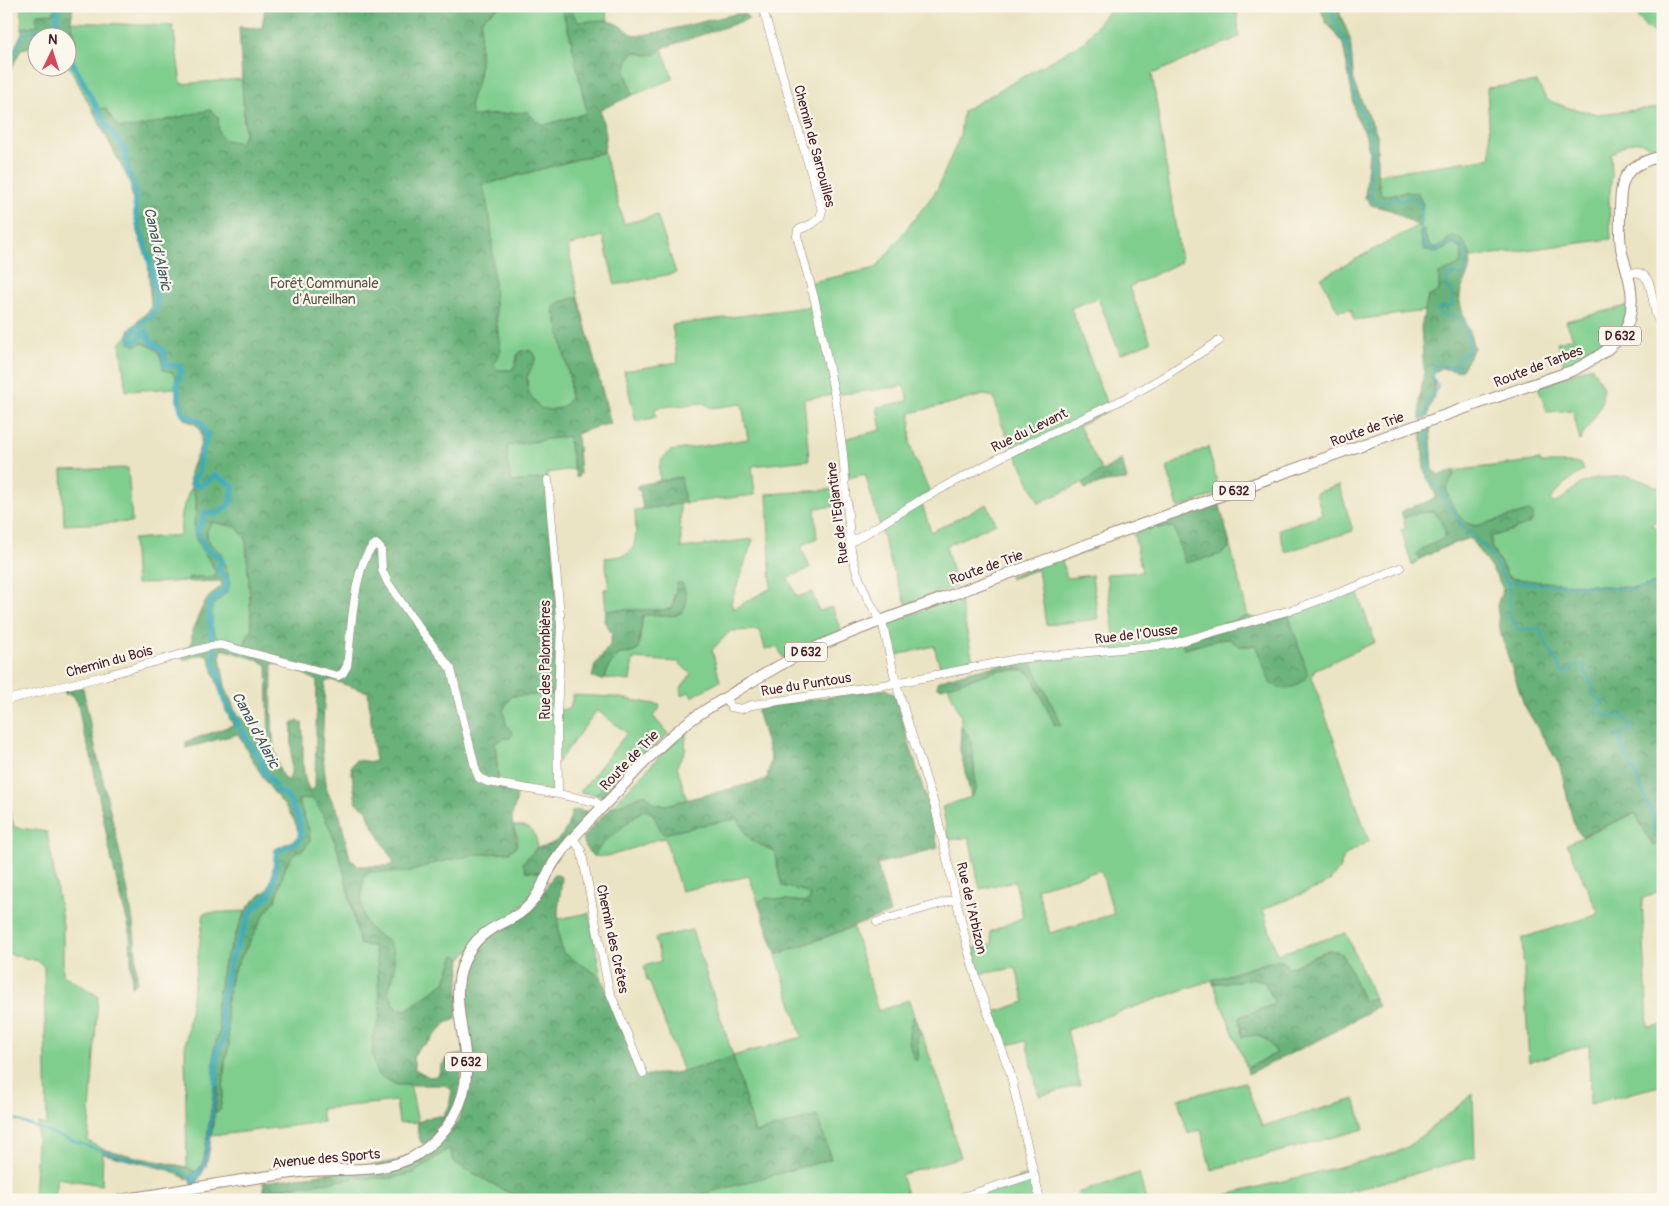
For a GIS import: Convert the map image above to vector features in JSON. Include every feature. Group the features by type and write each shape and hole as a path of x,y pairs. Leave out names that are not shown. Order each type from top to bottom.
{"main road":[{"name":"Route de Tarbes","path":"1420,424 1574,370 1596,358 1620,336 1629,321 1632,306 1629,273 1620,240 1620,193 1629,171 1639,162 1663,156"},
{"name":"Route de Trie","path":"602,807 684,725 757,678 802,654 882,621 1142,524 1420,424"},
{"name":"D 632","path":"573,838 602,807"},
{"name":"Avenue des Sports","path":"120,1200 309,1171 381,1167 400,1163 413,1157 436,1140 456,1113 465,1083 466,1063 457,1007 459,977 465,959 481,936 522,912 530,905 558,856 573,838"}],"street":[{"name":"Chemin de Sarrouilles","path":"762,6 822,210 820,218 798,230 797,236 816,302 835,397"},
{"path":"1629,273 1641,273 1647,276 1650,281 1654,311 1663,327"},
{"name":"Rue du Levant","path":"850,543 924,498 996,459 1128,397 1160,379 1219,340"},
{"name":"Rue de l'Eglantine","path":"835,397 843,454 850,543 859,579 867,597 882,621"},
{"name":"Rue des Palombières","path":"548,480 561,626 558,794"},
{"name":"Chemin du Bois","path":"6,700 215,646 338,676 343,673 347,666 356,589 364,559 369,549 376,544 381,549 382,570 388,584 451,669 479,778 488,782 558,794"},
{"name":"Rue de l'Ousse","path":"896,683 1017,659 1172,644 1298,608 1400,568"},
{"name":"Rue de l'Arbizon","path":"882,621 896,683 935,807 980,991 1010,1072 1040,1200"},
{"name":"Rue du Puntous","path":"725,698 731,707 741,709 752,705 896,683"},
{"path":"558,794 596,802 602,807"},
{"name":"Chemin des Crêtes","path":"573,838 581,850 609,990 643,1073"},
{"path":"877,922 956,899"},
{"path":"953,1200 1034,1174"}],"green space":[{"path":"21,6 55,6 54,13 38,25 22,28"},
{"path":"55,6 73,6 71,22 72,28 28,28 28,48 21,49 6,80 6,64 22,33 22,28 38,25 37,14 54,13"},
{"name":"Forêt Communale d'Aureilhan","path":"265,6 500,6 482,19 479,74 470,104 472,116 528,112 537,122 544,125 587,113 570,36 561,6 569,6 578,22 609,21 635,36 735,14 745,14 749,19 662,48 657,54 646,55 635,52 629,56 625,72 633,95 600,110 606,135 604,152 483,185 491,223 496,324 501,351 494,364 497,370 512,370 520,351 531,352 536,358 527,377 528,392 540,408 550,410 564,407 570,398 570,380 554,308 558,303 578,297 611,424 598,426 577,434 580,474 578,477 576,477 568,436 507,446 507,463 512,482 547,478 556,584 557,626 554,694 511,696 503,710 506,724 513,734 510,738 504,738 495,743 499,788 516,791 517,798 512,819 516,847 509,852 474,855 435,863 409,872 371,872 364,877 361,900 364,918 370,929 386,940 393,951 394,965 388,992 396,1008 406,1010 445,982 455,955 461,958 456,1019 446,1023 429,1042 418,1048 413,1058 415,1069 429,1077 438,1076 442,1065 450,1056 462,1055 460,1088 455,1107 434,1138 423,1144 418,1134 418,1122 433,1116 443,1116 449,1107 452,1090 445,1085 397,1085 377,1074 373,1057 373,1037 381,1013 374,946 360,945 343,867 336,846 321,811 311,798 298,800 309,830 310,840 305,848 294,854 286,865 276,899 265,913 232,974 226,1004 229,1046 225,1062 220,1110 215,1112 219,1077 214,1077 214,1048 220,1030 216,1009 224,962 246,910 253,901 268,889 272,876 275,849 299,836 290,814 266,782 238,734 186,748 186,742 233,725 226,711 208,655 199,655 184,660 180,650 188,647 192,640 192,630 202,608 208,598 222,585 220,581 187,581 189,577 213,577 216,572 197,541 194,531 196,498 189,478 200,447 201,436 197,426 182,416 177,399 176,376 172,372 163,370 161,356 157,350 143,342 135,346 129,342 127,336 130,329 151,308 148,262 137,232 130,182 93,111 105,108 118,127 133,128 210,110 218,117 219,134 225,140 240,143 245,134 239,27 262,28","holes":["212,522 237,527 246,539 252,632 249,633 245,644 221,639 214,632 212,626 212,606 228,591 230,582 221,553 211,545 207,537 207,530","222,649 258,660 267,665 269,742 272,762 254,732 235,711 225,686 220,657","272,663 294,669 317,681 315,788 310,791 303,768 302,723 298,720 292,724 291,775 286,781 280,771 276,758 272,707","331,680 368,692 375,762 356,760 351,767 356,802 367,810 370,820 392,859 393,864 388,866 358,866 350,858 340,816 327,791 322,749 325,682"]},
{"path":"500,6 561,6 570,36 587,113 544,125 537,123 528,112 472,116 470,104 479,75 482,19"},
{"path":"569,6 605,6 608,20 578,22"},
{"path":"1112,6 1234,6 1237,9 1239,37 1152,74 1181,262 1129,287 1151,342 1120,354 1098,298 1071,308 1109,410 1079,426 1102,471 1082,483 1039,503 1001,423 994,397 984,395 911,413 910,443 914,457 930,492 920,498 931,532 987,504 996,523 946,546 956,586 907,605 892,568 865,474 849,478 844,439 881,430 877,407 908,401 904,386 804,399 809,460 752,466 755,495 685,503 681,477 660,481 660,464 670,451 748,439 742,404 711,408 703,403 655,408 656,417 636,422 624,371 678,362 672,325 813,306 807,283 876,268 937,190 960,136 963,111 1084,42"},
{"path":"1320,6 1340,6 1340,14 1350,38 1354,84 1377,134 1377,174 1381,195 1418,193 1423,204 1421,224 1418,226 1391,210 1371,205 1365,197 1369,151 1365,133 1356,116 1343,44 1326,23"},
{"path":"1629,6 1663,6 1663,40 1646,27"},
{"path":"71,22 173,26 181,84 242,79 245,134 240,143 225,140 218,134 218,117 210,110 134,128 118,127 105,108 93,111 75,78 78,78 78,28 72,28"},
{"path":"662,48 673,79 633,95 625,72 629,56 635,52 646,55 656,54"},
{"path":"1537,82 1547,100 1569,108 1599,114 1663,107 1663,151 1659,153 1645,144 1635,142 1611,154 1612,175 1609,200 1611,239 1471,257 1464,243 1459,238 1451,236 1443,245 1435,248 1427,241 1424,230 1424,249 1445,249 1451,243 1461,249 1462,255 1457,266 1440,274 1439,291 1428,297 1425,311 1354,320 1351,309 1338,311 1321,278 1421,224 1407,191 1393,195 1381,195 1377,174 1491,158 1487,88"},
{"path":"604,152 624,224 657,215 676,273 615,285 603,236 568,246 578,297 558,303 554,308 570,380 570,398 564,407 550,410 540,409 527,392 527,377 536,358 534,353 529,350 517,355 517,364 512,370 497,370 493,363 500,351 483,185"},
{"path":"1424,230 1427,241 1432,247 1435,248 1443,245 1451,236 1454,236 1462,240 1470,254 1471,261 1460,296 1460,303 1474,348 1462,370 1456,371 1441,368 1435,372 1432,377 1435,393 1428,417 1420,420 1420,396 1424,373 1421,327 1428,297 1439,291 1439,274 1457,266 1462,255 1461,249 1452,243 1445,249 1434,253 1424,249 1420,231"},
{"path":"1627,306 1626,318 1622,327 1609,342 1592,355 1565,368 1557,342 1573,338 1566,321"},
{"path":"127,336 129,342 141,343 155,350 161,359 162,365 176,376 176,388 126,391 120,344"},
{"path":"1591,366 1601,383 1602,398 1600,406 1580,441 1573,410 1547,412 1538,387"},
{"path":"1430,425 1433,470 1439,475 1452,471 1455,474 1446,488 1452,506 1460,517 1476,526 1529,511 1533,514 1530,524 1491,537 1491,546 1509,578 1541,582 1638,588 1663,581 1663,842 1653,846 1635,813 1582,836 1575,829 1560,766 1524,705 1501,635 1497,605 1503,589 1495,574 1470,538 1449,545 1420,559 1416,554 1443,539 1445,535 1445,530 1434,511 1413,514 1403,518 1401,512 1436,496 1424,470 1421,428"},
{"path":"568,436 574,469 547,473 547,478 512,482 507,463 507,445"},
{"path":"1208,447 1220,493 1178,508 1167,467"},
{"path":"1122,459 1127,480 1105,482 1085,489 1082,483"},
{"path":"1540,460 1541,463 1579,463 1584,470 1564,484 1550,500 1554,503 1558,502 1580,484 1596,478 1629,476 1663,489 1663,516 1651,525 1663,531 1663,581 1638,588 1541,582 1509,578 1491,546 1491,537 1530,524 1529,511 1476,526 1465,521 1456,512 1446,488 1455,474 1452,471"},
{"path":"128,468 132,522 64,525 62,470"},
{"path":"681,477 685,503 643,509 640,491 636,489 638,485"},
{"path":"1339,485 1353,531 1285,552 1279,529 1322,514 1316,493"},
{"path":"190,488 196,501 194,530 196,537 216,572 213,577 189,577 187,581 136,584 133,539 181,535 182,515"},
{"path":"840,489 841,506 815,508 817,538 801,546 810,568 788,578 797,597 812,592 819,611 832,607 842,633 783,658 778,647 765,649 760,630 730,631 712,650 720,681 692,697 689,692 681,696 681,688 691,674 678,662 633,659 630,681 605,678 609,666 619,654 632,653 638,650 643,615 676,615 674,593 673,608 665,610 606,610 604,589 609,589 605,558 625,555 633,548 636,535 635,510 680,504 681,548 753,539 731,603 733,609 771,588 767,494"},
{"path":"1219,502 1229,541 1228,549 1219,555 1185,563 1174,527 1157,528 1157,524"},
{"path":"1434,511 1445,530 1445,535 1439,541 1417,553 1420,559 1412,565 1401,530 1406,528 1403,518 1413,514"},
{"path":"212,522 237,527 246,539 252,632 247,637 245,644 221,639 216,636 212,626 212,606 228,591 230,582 221,554 211,545 207,537 207,530"},
{"path":"1157,524 1157,528 1174,526 1228,549 1229,541 1248,616 1207,629 1184,649 1217,640 1230,639 1242,646 1256,645 1271,684 1290,620 1289,616 1356,589 1375,642 1314,670 1312,677 1369,841 1345,855 1339,869 1330,881 1322,886 1263,909 1277,954 1346,933 1374,998 1364,1002 1344,956 1328,950 1292,967 1287,967 1284,962 1275,960 1067,1030 1080,1085 1039,1096 1026,1041 1006,1045 992,1013 1025,1002 1016,968 979,974 973,949 992,944 990,932 1023,917 1015,881 980,889 969,837 949,840 942,807 971,797 976,790 972,743 961,726 961,717 948,686 1000,670 1024,670 1031,674 1055,725 1032,664 1028,662 1104,653 1102,644 1115,643 1106,574 1142,572 1134,534","holes":["1101,870 1114,914 1050,933 1037,888"]},
{"path":"1096,544 1096,548 1062,561 1067,578 1092,575 1098,619 1046,625 1038,569 1010,579 1010,576"},
{"path":"677,583 682,583 685,592 686,602 684,610 672,616 643,615 638,650 632,653 619,654 609,666 605,678 602,680 592,677 595,665 610,645 612,634 604,621 606,610 665,610 673,608"},
{"path":"959,596 974,665 941,671 934,646 893,656 888,629 891,622"},
{"path":"1248,616 1268,620 1289,616 1308,674 1301,683 1287,688 1271,684 1255,645 1242,646 1230,639 1217,640 1184,649 1182,643 1196,633"},
{"path":"1028,662 1032,664 1061,723 1060,726 1055,725 1031,674 1024,670 999,670 942,688 937,687 937,682 970,671 1005,664"},
{"path":"78,686 83,688 128,892 134,930 137,983 132,987 130,932 112,862 91,756 82,727 78,704 73,695 65,694 64,690"},
{"path":"886,689 895,695 929,809 938,848 877,864 890,913 776,955 758,902 766,898 805,902 810,900 810,895 800,890 782,886 774,851 751,839 738,818 663,834 652,813 644,809 603,843 593,856 587,850 582,838 609,809 645,794 656,804 665,805 762,781 767,778 771,759 757,710 766,706"},
{"path":"554,694 554,710 570,709 573,695 614,697 660,705 659,710 653,716 668,734 642,759 630,758 595,795 580,792 627,733 597,710 554,767 554,791 516,791 499,788 495,743 504,738 506,724 503,710 511,696"},
{"path":"961,726 972,743 976,790 971,797 960,750"},
{"path":"684,731 686,732 685,751 677,766 687,800 665,805 656,804 651,799 640,795 633,800 609,809"},
{"path":"635,755 642,759 608,797 595,795 617,769"},
{"path":"6,795 14,827 47,832 63,925 63,975 98,996 88,1141 103,1149 102,1185 57,1178 54,1200 34,1200 38,1123 47,1125 44,967 38,961 6,953"},
{"path":"312,798 329,827 336,846 348,889 360,945 374,946 381,1013 373,1037 373,1057 377,1074 397,1085 410,1084 418,1122 399,1123 396,1101 321,1109 323,1122 211,1136 215,1112 220,1110 225,1062 229,1046 226,1004 232,974 265,913 276,899 286,865 294,854 305,848 309,830 298,800"},
{"path":"644,809 652,813 738,818 751,839 774,851 782,886 800,890 811,895 810,900 805,902 766,898 758,902 749,876 681,891 665,838 620,853 593,856 603,843"},
{"path":"572,811 593,812 543,875 538,872 526,871 523,863 537,847 556,841 565,831"},
{"path":"1635,813 1653,846 1663,842 1663,889 1642,899 1648,1027 1663,1025 1663,1085 1590,1104 1589,1045 1529,1062 1522,938 1599,914 1567,844"},
{"path":"513,826 524,826 529,829 537,841 536,848 523,863 527,871 538,872 543,875 527,902 461,958 455,955 445,982 406,1010 396,1008 388,992 395,970 391,947 368,926 363,913 362,890 364,876 371,872 409,872 435,863 474,855 509,852 516,846 518,839"},
{"path":"554,874 562,879 558,911 559,938 563,953 601,977 642,1076 687,1071 733,1056 755,1133 817,1116 831,1159 693,1197 693,1200 522,1200 455,1163 449,1148 414,1173 393,1178 358,1178 264,1190 263,1182 423,1156 437,1147 458,1121 466,1097 461,996 470,957 478,944 541,896"},
{"path":"246,911 224,962 216,1009 220,1030 214,1048 214,1091 204,1159 202,1166 195,1172 187,1167 185,1048 204,913"},
{"path":"589,913 601,977 563,953 559,938 558,919"},
{"path":"853,927 878,1011 909,1000 914,1016 917,1038 921,1033 946,1099 953,1133 961,1157 901,1175 909,1200 693,1200 692,1197 831,1159 817,1116 755,1133 733,1057 683,1072 649,981 647,981 644,966 661,961 655,938 692,930 733,1056 802,1037 776,955"},
{"path":"1328,950 1337,951 1344,956 1364,1002 1374,998 1378,1006 1323,1038 1248,1074 1247,1068 1277,1053 1267,1040 1256,1035 1242,1037 1239,1017 1273,1005 1274,1000 1264,981 1251,978 1239,982 1213,983 1212,980 1275,960 1284,962 1287,967 1292,967"},
{"path":"1251,978 1264,981 1274,1000 1273,1005 1239,1017 1242,1036 1255,1035 1267,1040 1277,1053 1247,1068 1213,983 1239,982"},
{"path":"914,1016 921,1033 917,1038 919,1058 916,1061 911,1051 909,1038 910,1026"},
{"path":"1245,1082 1262,1126 1355,1099 1364,1129 1211,1170 1201,1130 1188,1134 1178,1099"},
{"path":"1473,1094 1475,1157 1317,1200 1206,1200 1395,1153 1409,1146"},
{"path":"449,1148 455,1163 522,1200 265,1200 264,1190 358,1178 393,1178 414,1173"},
{"path":"103,1149 187,1167 195,1172 187,1179 169,1170 104,1154"},
{"path":"1139,1173 1146,1200 1079,1200 1077,1193"},
{"path":"1030,1174 1036,1200 959,1200"}],"water":[{"path":"214,1077 219,1077 209,1152 206,1166 197,1182 202,1198 197,1200 190,1176 202,1166 204,1159 214,1091"}],"waterway":[{"name":"Canal d'Alaric","path":"58,6 59,28"},
{"path":"1328,6 1349,51 1351,82 1356,101 1371,134 1373,158 1370,171 1371,200 1383,202 1395,198 1402,201 1410,196 1419,203 1422,210 1421,230 1425,247 1437,250 1449,242 1453,242 1462,246 1467,257 1464,274 1451,274 1446,282 1453,296 1452,306 1439,307 1438,310 1439,314 1455,316 1462,321 1468,336 1469,350 1458,359 1460,364 1458,367 1434,366 1433,378 1438,386 1427,403 1425,419"},
{"path":"6,71 23,36 28,32"},
{"name":"Canal d'Alaric","path":"78,73 103,119 125,151 128,171 135,190 136,216 153,273 156,308 150,318 141,323 130,336 130,339 135,341 139,339 146,330 151,342 164,352 165,365 180,366 181,370 177,385 181,410 184,415 201,422 207,436 200,458 198,474 192,479 193,485 201,486 215,475 233,486 231,503 219,513 204,513 197,531 205,548 221,558 222,561 218,569 227,580 225,590 210,603 209,607 211,634 215,649 214,662 219,675 224,700 250,745 260,758 265,774 270,778 277,791 286,795 299,819 301,829 300,838 297,842 277,851 275,876 270,893 250,914 229,964 221,1008 221,1018 225,1027 223,1041 217,1051 216,1084"},
{"path":"1427,426 1430,462 1427,478 1439,489 1461,524 1491,554 1510,589 1509,616 1520,631 1539,629 1562,672 1565,673 1581,664 1585,664 1585,672 1592,685 1594,696 1602,702 1596,711 1607,716 1623,716 1633,729 1617,736 1653,814 1654,828 1659,842 1663,843"},
{"path":"1506,582 1633,590 1655,585 1663,579"},
{"path":"6,1116 93,1148 122,1157 166,1166 191,1177"}]}
